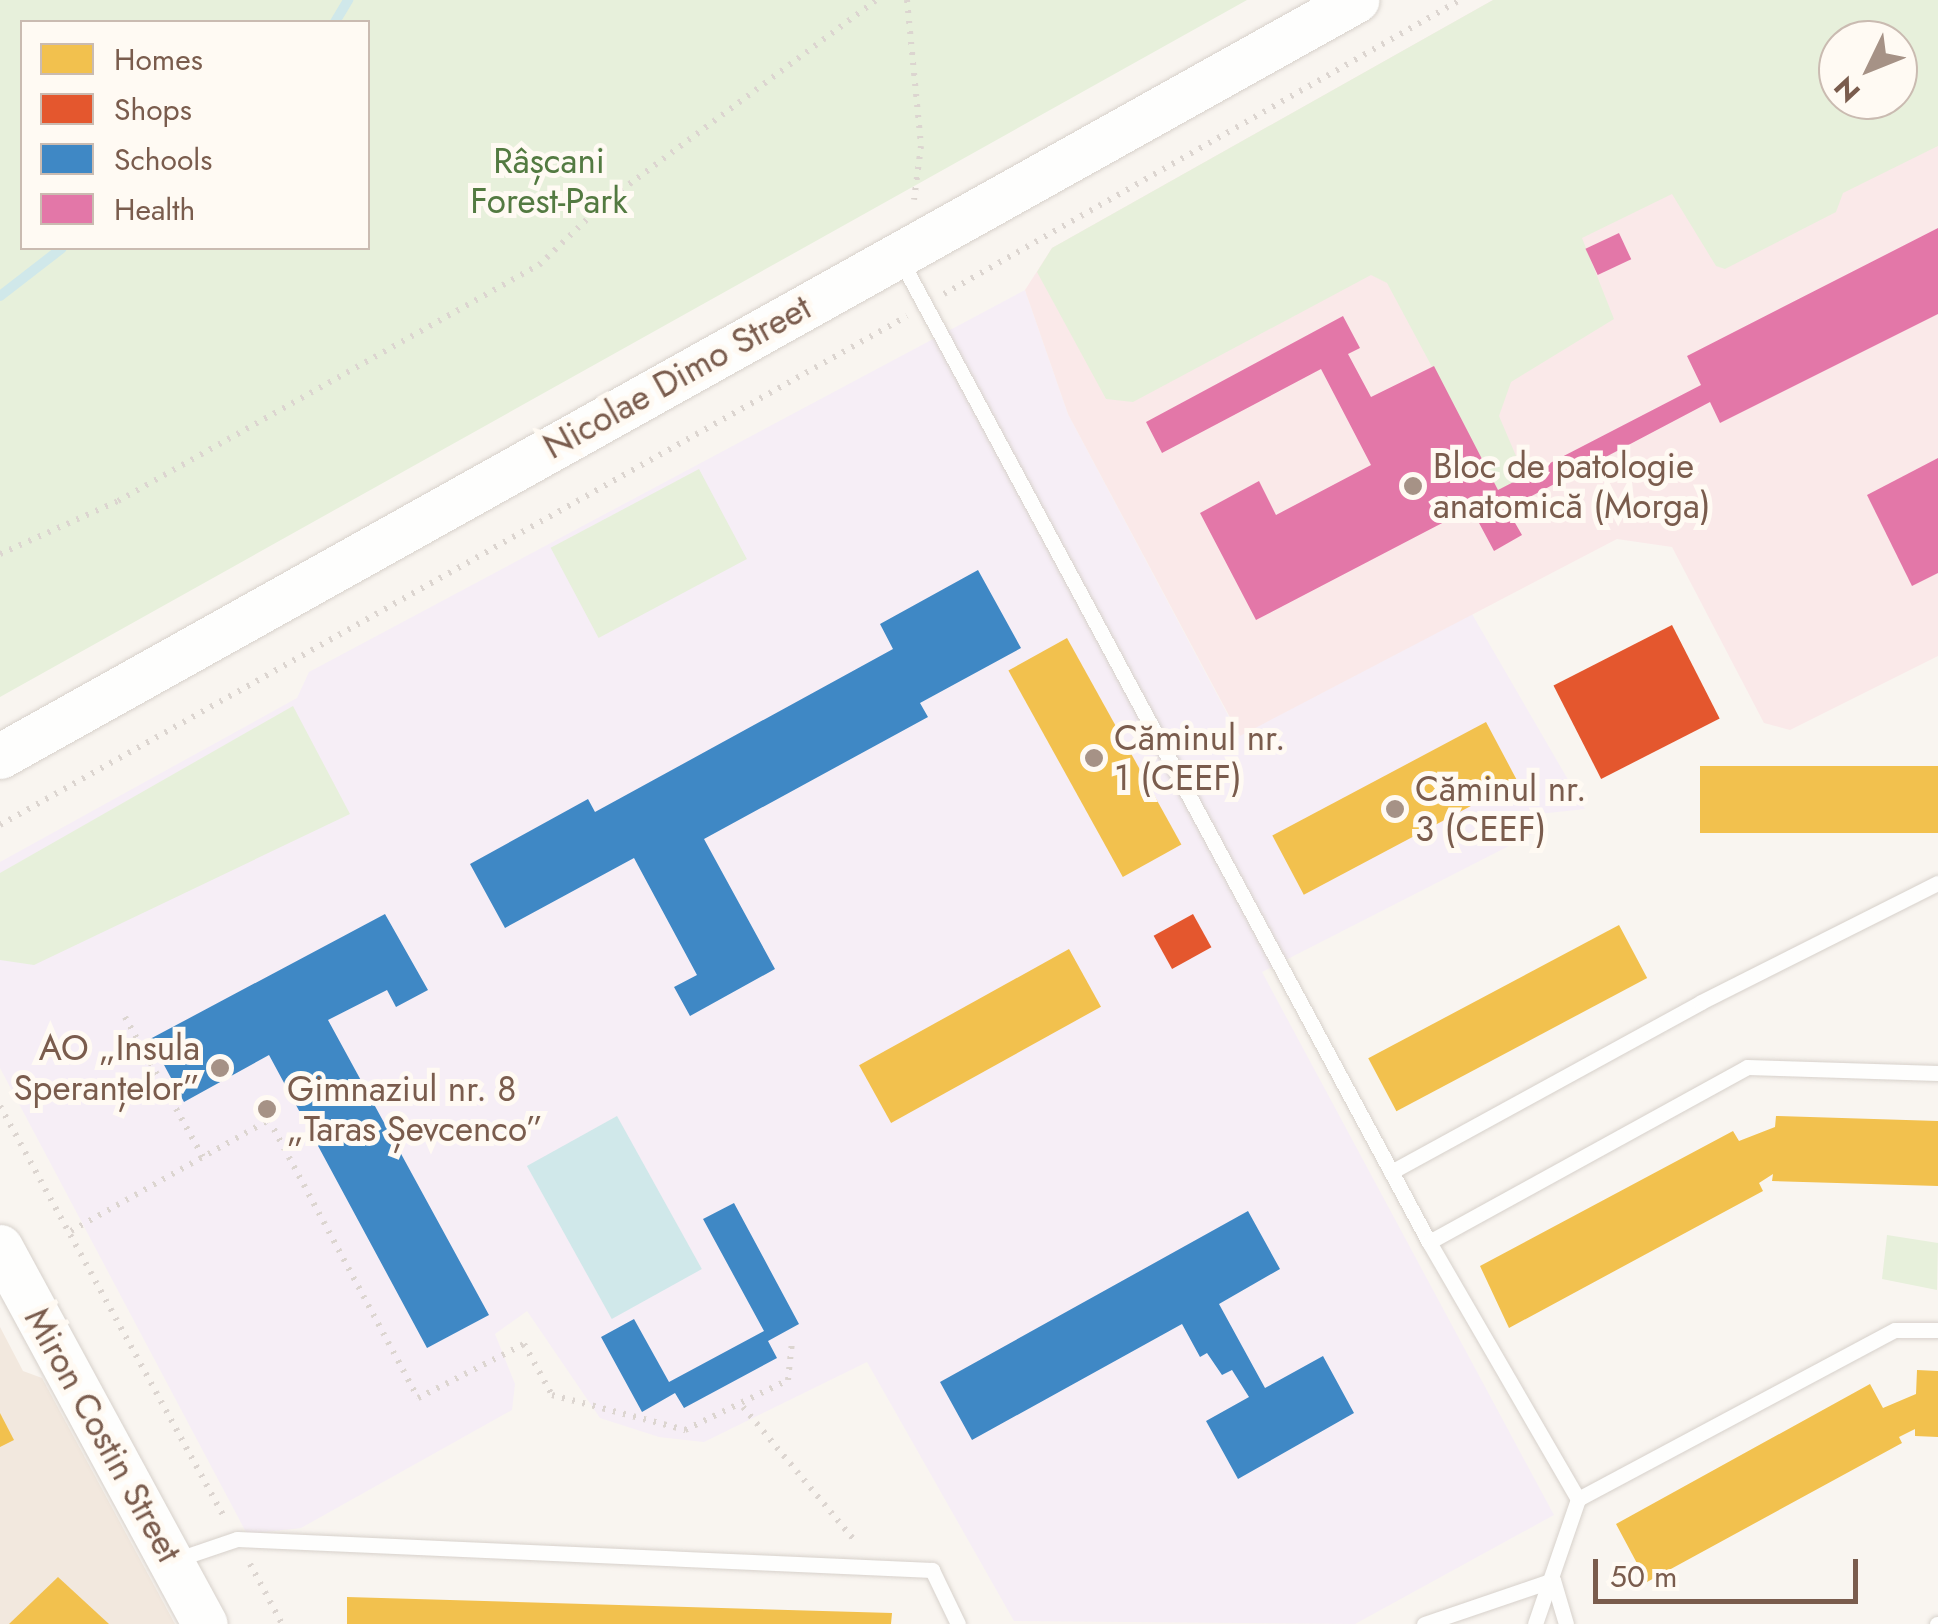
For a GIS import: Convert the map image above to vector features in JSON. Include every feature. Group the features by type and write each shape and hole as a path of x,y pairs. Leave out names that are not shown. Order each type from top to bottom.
{"main road":[{"name":"Nicolae Dimo Street","path":"0,756 905,235 1356,0"},
{"name":"Miron Costin Street","path":"0,1247 206,1624"}],"lane":[{"path":"905,235 925,305 1429,1242 1578,1500"},
{"path":"1391,1172 1701,1002 1938,883"},
{"path":"1429,1242 1746,1068 1938,1073"},
{"path":"1535,1624 1578,1500 1896,1330 1938,1330"},
{"path":"172,1560 236,1539 932,1570 958,1624"},
{"path":"1424,1624 1552,1580"},
{"path":"1552,1580 1566,1624"}],"path":[{"path":"0,554 118,501 539,264 604,202 876,0"},
{"path":"905,235 921,146 907,0"},
{"path":"0,825 1460,0"},
{"path":"125,1016 202,1157"},
{"path":"0,1106 72,1231 282,1624"},
{"path":"72,1231 269,1120 418,1398 524,1344 552,1395 685,1430 743,1407 788,1380 792,1340"},
{"path":"743,1407 878,1568"}],"shaded area":[{"path":"1493,0 1938,0 1938,656 1790,730 1764,723 1672,547 1617,539 1240,736 1068,414 1025,290 1052,248"},
{"path":"1025,290 1068,414 1239,736 1472,614 1585,809 1539,814 1538,831 1262,972 1554,1515 1355,1624 1014,1621 867,1362 704,1442 659,1437 600,1418 527,1311 495,1334 515,1384 512,1410 301,1528 247,1534 0,1068 0,862 297,698 309,672"},
{"path":"0,1327 23,1371 42,1378 175,1624 0,1624"}],"green space":[{"name":"Râșcani Forest-Park","path":"0,0 1247,0 0,697"},
{"path":"1493,0 1938,0 1938,146 1843,193 1836,212 1725,269 1716,266 1672,194 1582,238 1614,319 1511,382 1499,416 1525,477 1498,490 1387,283 1371,275 1133,402 1106,399 1037,272 1052,248"},
{"path":"699,469 747,559 599,638 551,548"},
{"path":"293,706 350,814 34,965 0,960 0,873"},
{"path":"1887,1235 1938,1243 1937,1290 1882,1279"}],"water":[{"path":"617,1116 702,1269 612,1319 527,1166"}],"building: Homes":[{"name":"Căminul nr. 1 (CEEF)","path":"1067,638 1181,844 1123,877 1008,670"},
{"name":"Căminul nr. 3 (CEEF)","path":"1486,722 1517,781 1304,895 1272,836"},
{"path":"1700,766 1938,766 1938,833 1700,833"},
{"path":"1619,925 1647,978 1396,1111 1368,1058"},
{"path":"1069,949 1101,1007 891,1123 859,1065"},
{"path":"1776,1116 1938,1121 1938,1186 1772,1181 1773,1174 1759,1183 1763,1191 1509,1328 1480,1266 1733,1131 1739,1141 1775,1127"},
{"path":"1917,1370 1938,1371 1938,1437 1915,1436 1915,1429 1899,1437 1902,1443 1647,1582 1616,1524 1870,1384 1883,1408 1916,1394"},
{"path":"0,1413 14,1440 0,1447"},
{"path":"58,1577 109,1624 9,1624"},
{"path":"347,1597 892,1613 891,1624 347,1624"}],"building: Shops":[{"path":"1672,625 1720,719 1601,779 1553,685"},
{"path":"1193,914 1211,947 1172,969 1154,936"}],"building: Schools":[{"path":"978,570 1021,648 920,703 928,717 704,839 775,969 690,1016 674,987 697,975 634,858 505,928 470,864 588,799 595,812 893,649 880,624"},
{"path":"385,914 428,990 396,1007 387,990 328,1020 489,1315 427,1348 269,1055 184,1102 150,1039"},
{"path":"734,1203 799,1324 768,1341 777,1358 684,1408 675,1393 642,1412 601,1337 634,1319 669,1382 764,1331 703,1219"},
{"path":"1248,1211 1280,1269 1219,1304 1265,1388 1323,1356 1354,1413 1238,1479 1206,1421 1249,1397 1232,1370 1222,1375 1207,1353 1200,1357 1182,1324 972,1440 940,1382"}],"building: Health":[{"path":"1938,228 1938,314 1720,423 1710,402 1507,509 1522,535 1494,551 1471,508 1256,620 1200,513 1259,481 1276,515 1371,465 1321,369 1162,453 1146,422 1343,316 1360,348 1348,354 1371,397 1434,366 1498,490 1701,385 1687,356"},
{"path":"1619,233 1631,259 1598,275 1585,249"},
{"path":"1938,458 1938,573 1912,586 1867,495"}],"waterway":[{"path":"336,20 348,0"},
{"path":"0,296 59,250"}],"place":[{"name":"Bloc de patologie anatomică (Morga)","path":"1413,486"},
{"name":"Căminul nr. 1 (CEEF)","path":"1094,758"},
{"name":"Căminul nr. 3 (CEEF)","path":"1395,809"},
{"name":"AO „Insula Speranțelor”","path":"220,1068"},
{"name":"Gimnaziul nr. 8 „Taras Șevcenco”","path":"267,1109"}]}
